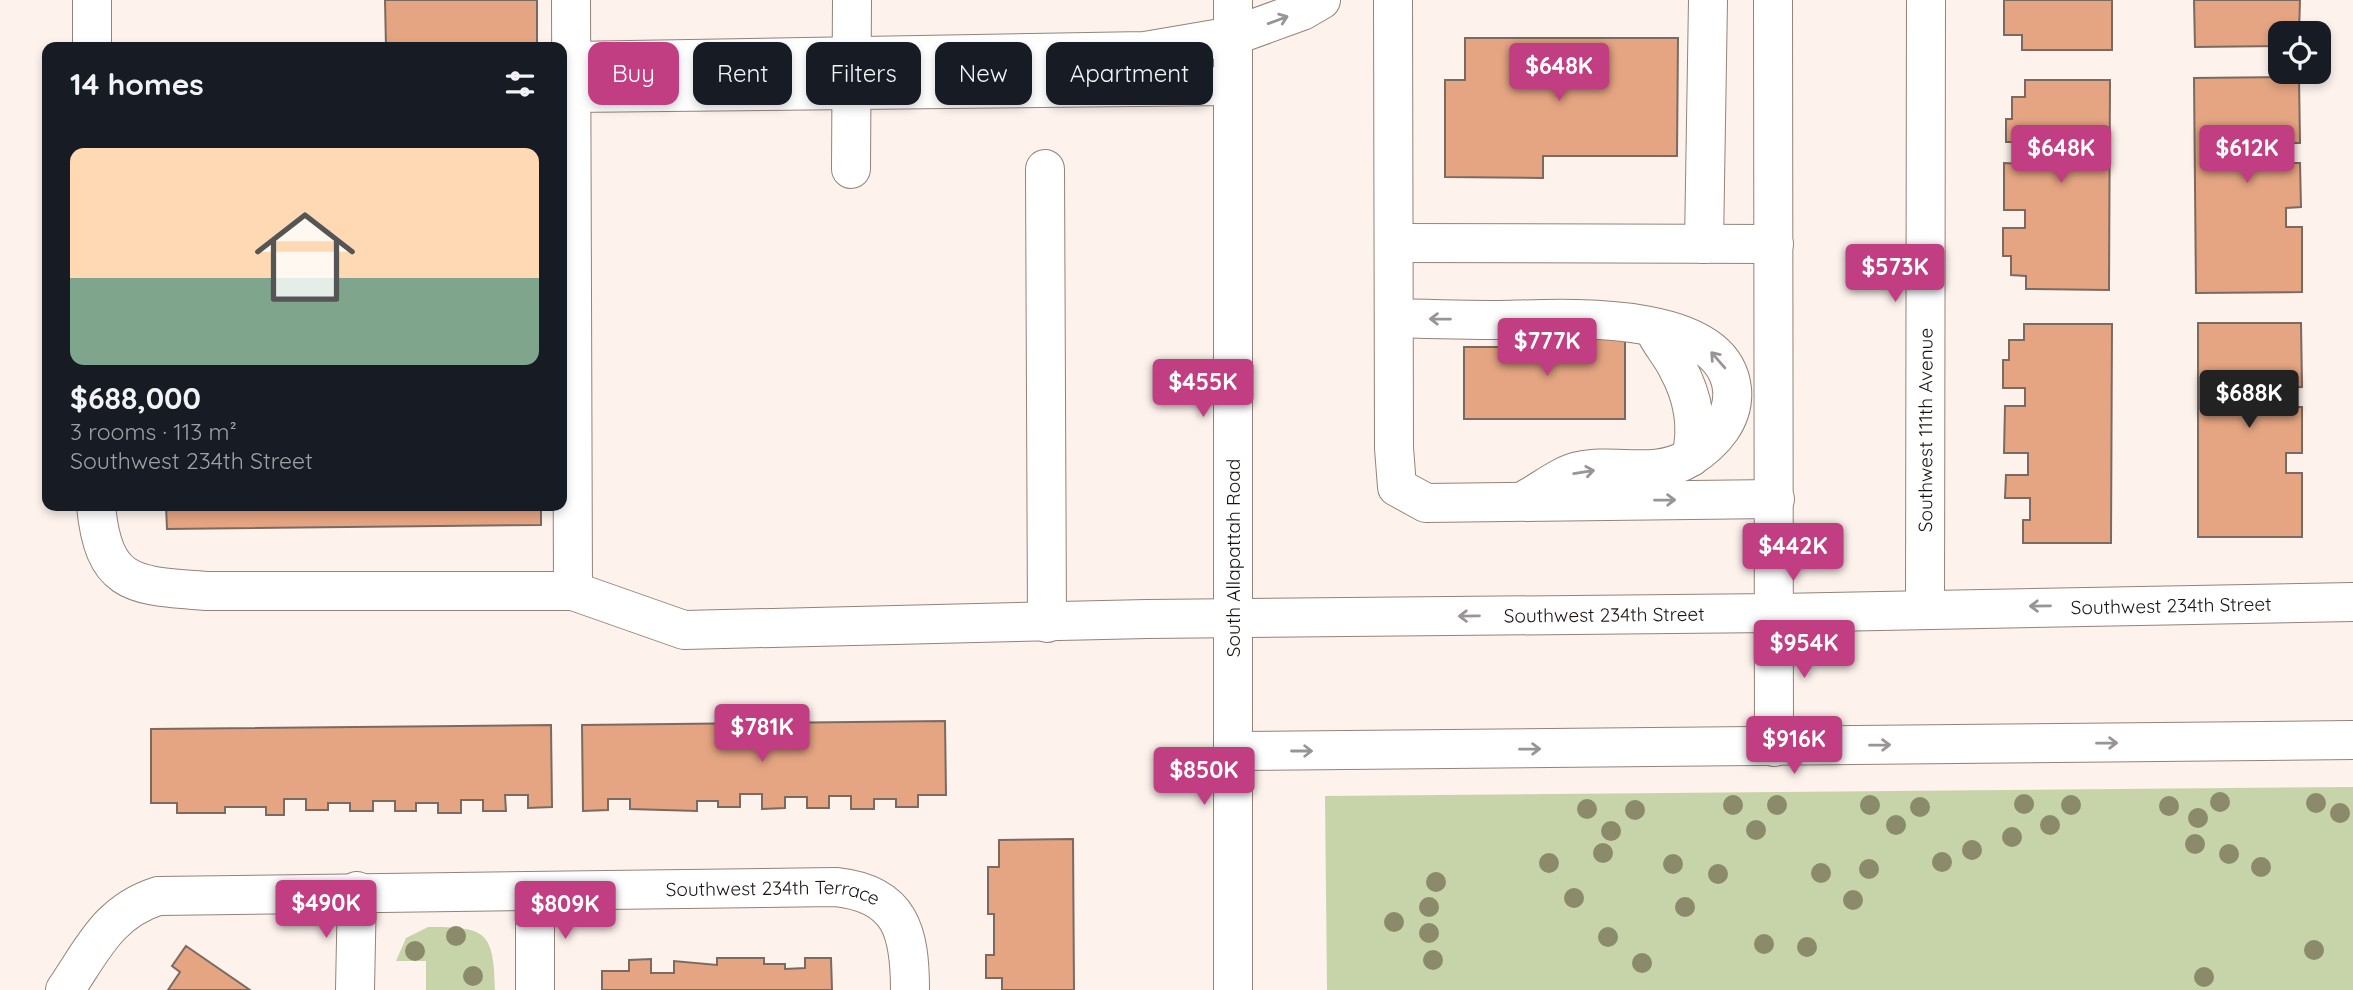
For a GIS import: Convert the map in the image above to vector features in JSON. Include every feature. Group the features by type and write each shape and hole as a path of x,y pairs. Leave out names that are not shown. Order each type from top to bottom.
{"street":[{"path":"92,0 92,42"},
{"path":"571,0 573,591"},
{"path":"852,0 852,42"},
{"path":"921,68 1145,51 1233,18 1301,11 1321,0"},
{"path":"1393,0 1396,486 1426,503 1775,499"},
{"path":"1704,244 1708,0"},
{"path":"1773,0 1774,747"},
{"name":"Southwest 111th Avenue","path":"1925,608 1926,0"},
{"name":"South Allapattah Road","path":"1233,18 1233,990"},
{"path":"571,77 806,74"},
{"path":"921,75 1233,86"},
{"path":"851,169 852,105"},
{"path":"1045,169 1047,623"},
{"path":"1394,243 1774,244"},
{"path":"1394,318 1619,320 1654,329 1706,348 1729,374 1732,404 1726,423 1691,457 1680,463 1648,469 1578,471 1523,501"},
{"name":"Southwest 234th Street","path":"97,511 102,545 116,571 135,582 158,587 206,591 573,591 684,630 1233,618 2353,602"},
{"path":"1234,751 2353,740"},
{"name":"Southwest 234th Terrace","path":"65,990 118,915 135,903 158,896 185,893 836,887 853,889 891,907 905,935 910,990"},
{"path":"355,990 356,891"},
{"path":"535,891 535,990"}],"green space":[{"path":"2353,787 2353,990 1327,990 1325,796"},
{"path":"428,927 462,928 482,936 492,955 495,990 426,990 426,961 396,961 406,938"}],"building":[{"path":"385,0 537,0 537,42 386,42"},
{"path":"2004,0 2112,0 2112,50 2022,50 2022,35 2004,35"},
{"path":"2194,0 2300,0 2299,21 2268,21 2268,46 2195,47"},
{"path":"1465,38 1678,38 1677,156 1543,156 1543,178 1445,177 1445,80 1465,80"},
{"path":"2268,77 2268,84 2299,84 2300,143 2286,143 2286,163 2300,163 2301,207 2286,208 2286,227 2302,227 2302,292 2196,293 2194,78"},
{"path":"2025,80 2110,80 2109,290 2026,289 2026,276 2011,275 2011,256 2003,256 2003,228 2025,228 2025,210 2004,210 2004,163 2027,164 2027,142 2006,142 2006,119 2012,119 2012,97 2025,97"},
{"path":"2198,323 2301,323 2302,387 2287,387 2287,407 2302,407 2302,453 2286,453 2286,473 2302,473 2302,537 2198,537"},
{"path":"2024,324 2112,324 2111,543 2023,543 2023,520 2030,520 2030,498 2005,498 2006,475 2028,475 2028,453 2004,453 2005,406 2025,406 2025,388 2003,388 2003,360 2009,360 2009,340 2024,340"},
{"path":"1513,334 1625,334 1625,419 1464,419 1464,347 1513,347"},
{"path":"166,511 541,511 541,525 167,529"},
{"path":"945,721 946,795 918,795 918,807 896,807 896,799 874,799 874,809 851,809 851,796 829,796 829,808 807,808 807,797 785,797 785,808 762,809 762,794 740,794 740,807 718,807 718,801 697,801 697,811 630,809 630,799 608,799 608,810 583,811 582,725"},
{"path":"551,725 552,807 528,808 528,795 505,795 506,811 483,811 483,800 461,800 461,813 438,813 438,803 416,803 416,811 395,811 395,801 373,801 373,811 350,811 350,803 328,803 328,810 306,810 306,799 284,799 284,815 266,815 266,807 225,807 225,813 177,813 177,803 151,803 151,729"},
{"path":"1073,839 1074,990 1002,990 1002,978 986,978 986,955 994,955 994,914 988,914 988,867 999,867 999,840"},
{"path":"186,946 250,990 168,990 180,972 172,966"},
{"path":"717,958 764,958 764,964 785,964 785,969 805,968 805,958 831,958 832,990 602,990 602,971 629,971 629,960 651,959 651,973 674,973 674,961 717,965"}]}
